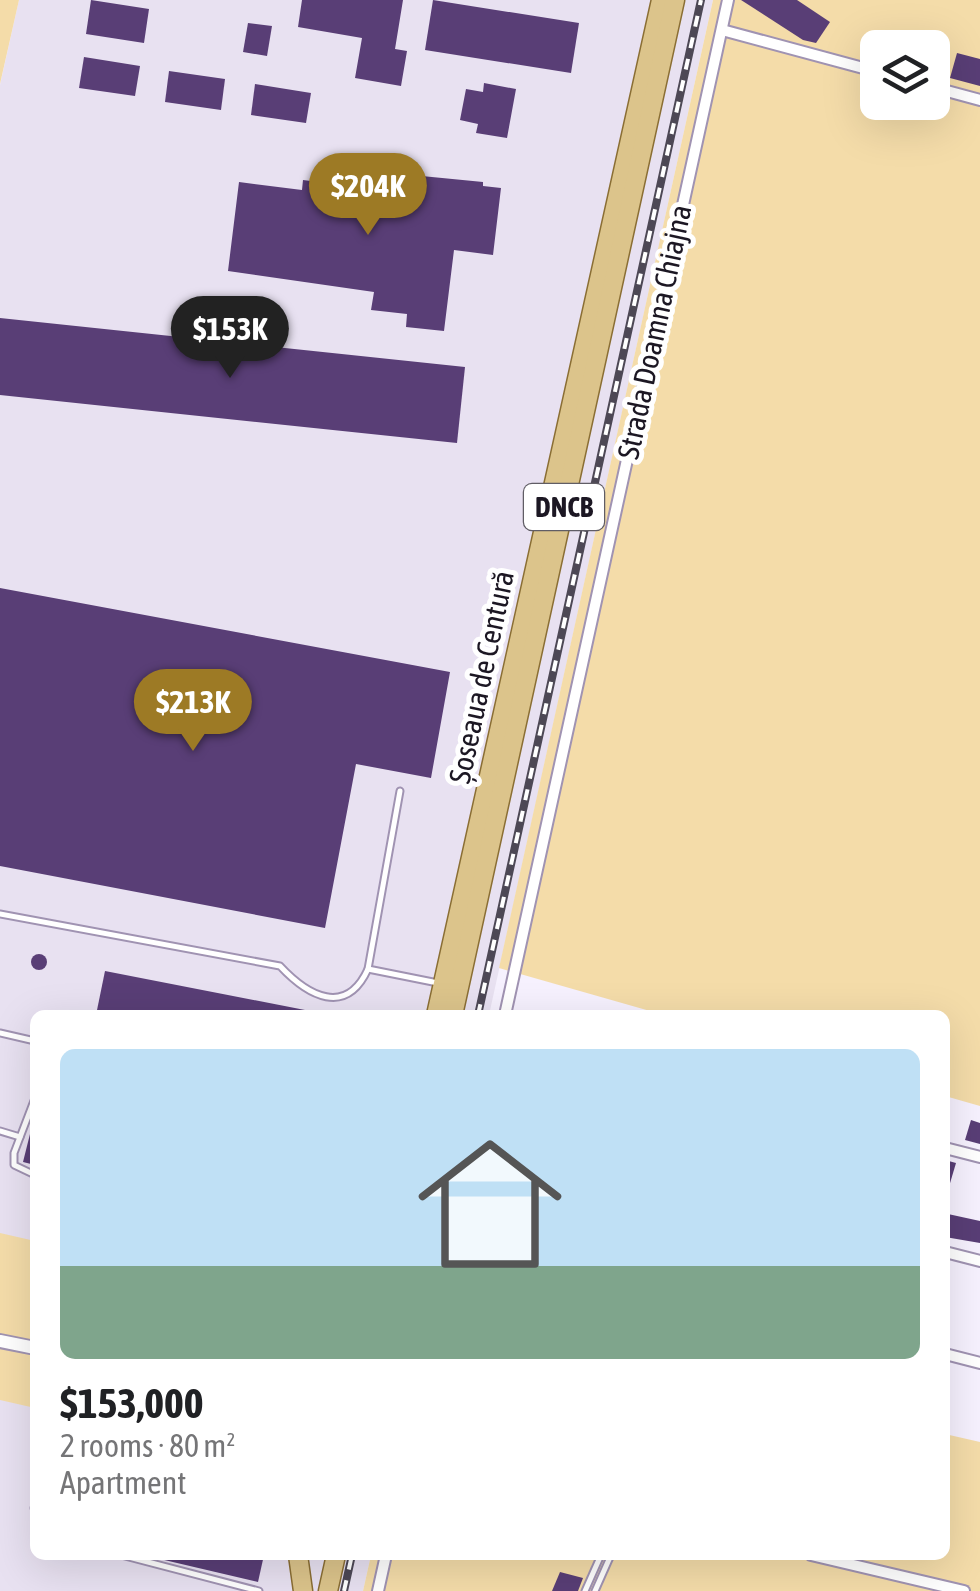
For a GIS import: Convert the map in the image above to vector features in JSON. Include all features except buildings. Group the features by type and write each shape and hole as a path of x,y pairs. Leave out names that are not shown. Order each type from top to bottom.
{"main road":[{"name":"Șoseaua de Centură","path":"437,1010 661,0"},
{"name":"Șoseaua de Centură","path":"454,1010 676,0"},
{"path":"299,1560 303,1591"},
{"path":"328,1591 335,1560"}],"street":[{"name":"Strada Doamna Chiajna","path":"506,1010 728,0"},
{"path":"722,30 860,67"},
{"path":"950,92 980,100"},
{"path":"950,1149 980,1157"},
{"path":"950,1253 980,1261"},
{"path":"0,1340 30,1347"},
{"path":"950,1355 980,1363"},
{"path":"378,1591 385,1560"},
{"path":"833,1560 964,1591"}],"lane":[{"path":"0,914 280,966 310,993 333,997 348,994 360,986 368,969 400,791"},
{"path":"368,969 443,984"},
{"path":"0,1033 30,1039"},
{"path":"30,1111 14,1153 14,1165 30,1173"},
{"path":"0,1132 20,1137"},
{"path":"140,1560 259,1591"},
{"path":"585,1591 599,1560"},
{"path":"595,1591 609,1560"}],"shaded area":[{"path":"0,0 19,0 0,84"},
{"path":"19,0 713,0 490,1010 30,1010 30,1560 370,1560 363,1591 0,1591 0,85"},
{"path":"713,0 980,0 980,1106 950,1097 950,1010 646,1010 499,968"},
{"path":"0,1233 30,1240 30,1407 0,1400"},
{"path":"950,1435 980,1442 980,1591 363,1591 370,1560 950,1560"}],"railway":[{"path":"479,1010 701,0"},
{"path":"344,1591 351,1560"}]}
